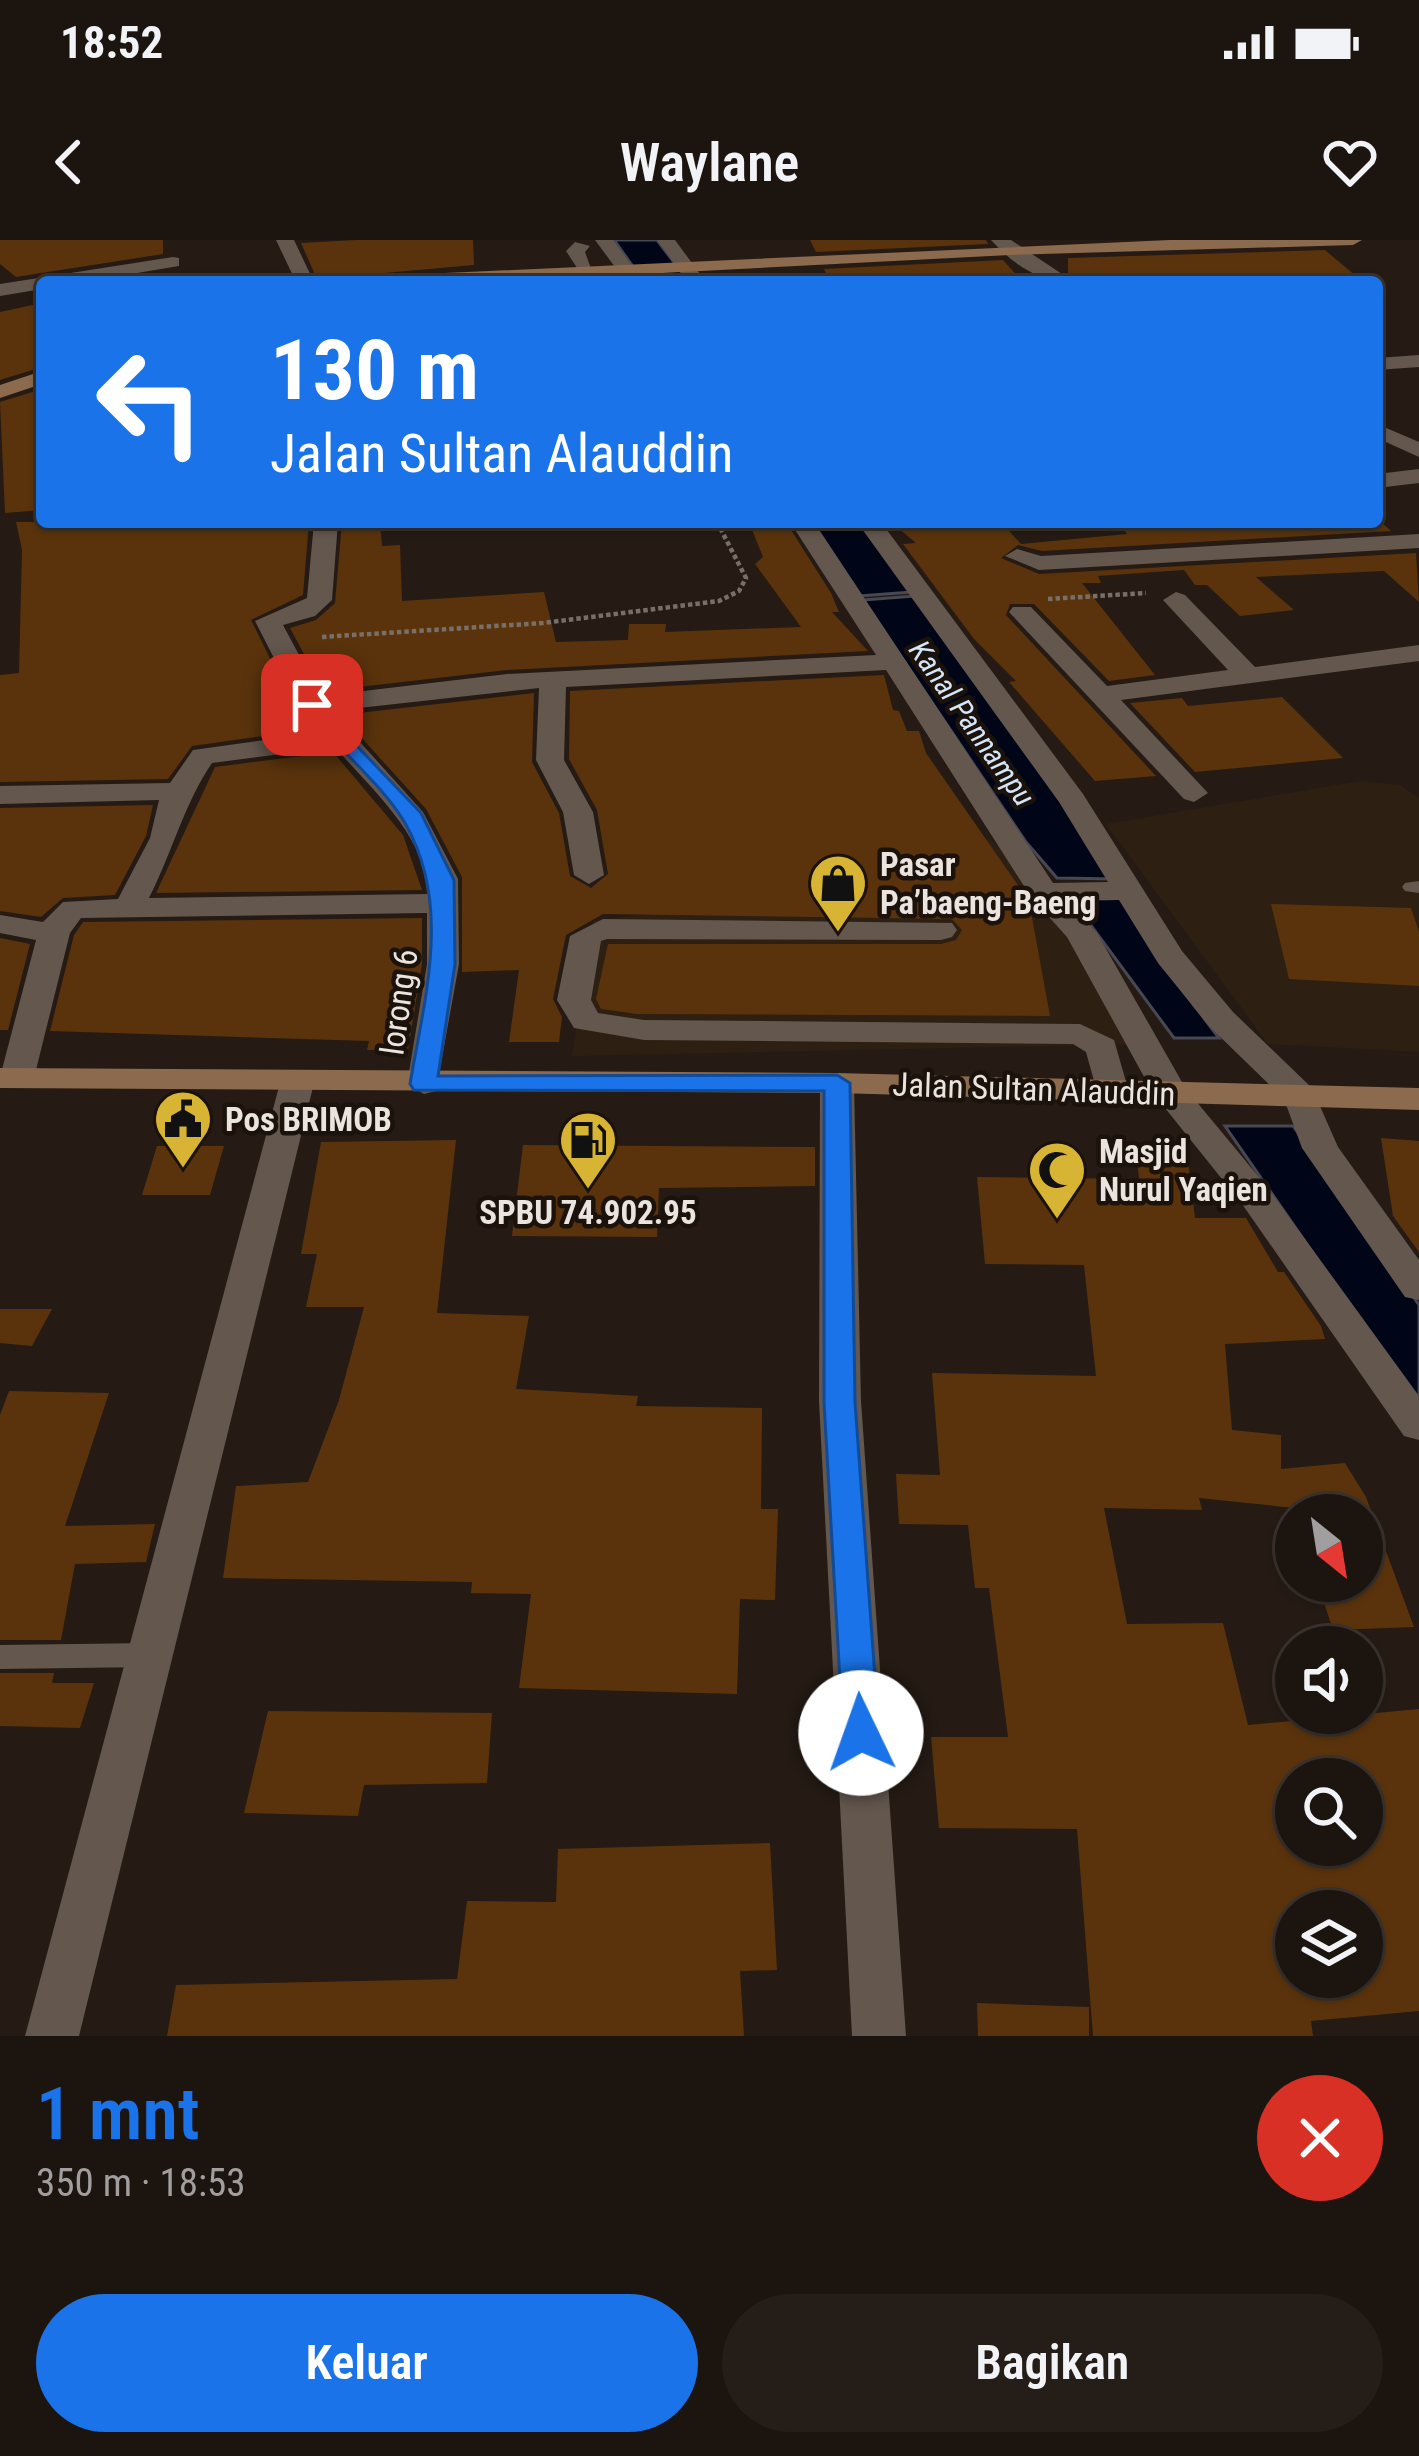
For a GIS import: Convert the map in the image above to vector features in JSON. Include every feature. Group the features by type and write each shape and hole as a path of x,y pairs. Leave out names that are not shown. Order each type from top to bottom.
{"main road":[{"path":"519,276 1005,245 1353,240"},
{"path":"0,392 36,379"},
{"name":"Jalan Sultan Alauddin","path":"9,1078 837,1083 1419,1099"}],"street":[{"path":"104,276 180,267 151,240"},
{"path":"285,240 302,276"},
{"path":"604,240 630,272"},
{"path":"666,240 692,276"},
{"path":"693,240 709,263"},
{"path":"579,243 575,251 583,273"},
{"path":"1005,245 1055,276"},
{"path":"0,290 36,284"},
{"path":"1383,364 1419,361"},
{"path":"1383,433 1419,450"},
{"path":"1383,480 1419,476"},
{"path":"279,640 270,618 306,610 320,600 326,528"},
{"path":"806,528 890,662 1055,892 1171,1093 1255,1196 1419,1426"},
{"path":"872,528 1073,800 1123,891 1194,989 1300,1095 1320,1148 1419,1288"},
{"path":"1017,556 1039,563 1419,541"},
{"path":"1177,600 1246,673"},
{"path":"1022,612 1194,793"},
{"name":"lorong 6","path":"279,640 312,705 413,818 430,847 447,903 424,1084"},
{"path":"1098,695 1419,653"},
{"path":"312,705 553,681 890,662"},
{"path":"553,681 550,760 578,812 589,875"},
{"path":"130,906 165,838 178,791 208,754 341,738"},
{"path":"0,795 178,791"},
{"path":"1055,892 1123,891"},
{"path":"9,1078 54,933 60,918 74,909 447,903"},
{"path":"0,924 54,933"},
{"path":"941,930 603,929 586,936 574,1000 586,1022 644,1030 1081,1034 1102,1047 1111,1092"},
{"path":"52,2036 296,1083"},
{"path":"837,1083 839,1402 879,2036"}],"lane":[{"path":"0,1658 150,1655"}],"path":[{"path":"279,640 544,623 719,601 739,591 746,578 720,528"},
{"path":"1022,612 1025,604 1108,592 1177,600"}],"shaded area":[{"name":"Pasar Paʼbaeng-Baeng","path":"1360,781 1400,785 1419,798 1419,1052 1268,1044 1106,824"},
{"name":"Pasar Paʼbaeng-Baeng","path":"991,839 1098,948 1145,1044 572,1056 593,921 656,912 863,857"}],"water":[{"path":"614,240 657,240 684,276 640,276"},
{"path":"813,528 864,528 912,592 859,596"},
{"name":"Kanal Pannampu","path":"915,596 1117,879 1057,878 1026,842 863,600"},
{"path":"1124,896 1164,966 1219,1038 1174,1038 1070,897"},
{"path":"1225,1126 1293,1126 1419,1305 1419,1406"}],"building":[{"path":"0,240 163,240 163,254 16,277 0,264"},
{"path":"473,240 474,265 316,276 301,243"},
{"path":"810,240 986,240 988,244 816,252"},
{"path":"1325,250 1356,276 1071,276 1068,258"},
{"path":"1003,260 1018,276 827,276 824,269"},
{"path":"36,304 36,369 0,380 0,312"},
{"path":"36,391 36,510 5,513 0,402"},
{"path":"16,522 36,522 36,528 309,528 303,595 251,620 294,707 312,729 192,746 168,779 0,782 0,675 19,673 22,550"},
{"path":"1383,524 1391,531 1042,551 1018,545 1001,558 1039,574 1416,553 1419,602 1384,571 1256,577 1294,610 1240,616 1207,585 1195,585 1184,570 1098,576 1101,583 1082,583 1155,675 1109,681 1034,604 1010,604 1006,615 1156,776 1095,781 1009,682 1016,681 974,639 903,544 916,543 898,528 1006,528 1021,544 1127,534 1123,528 1383,528"},
{"path":"341,528 380,528 382,546 400,545 402,601 544,592 556,642 628,640 629,624 666,624 665,632 801,627 755,564 763,557 751,528 790,528 831,593 839,612 832,612 868,651 507,670 324,691 290,628 316,620 335,603"},
{"path":"884,675 893,710 899,711 907,731 919,731 926,753 1029,901 1050,1016 637,1014 601,1009 596,999 608,944 941,944 956,940 962,930 952,919 603,914 566,935 553,999 562,1017 559,1042 509,1042 519,970 462,972 462,877 426,809 341,715 534,693 532,762 559,813 570,876 591,888 608,874 597,810 569,759 570,691"},
{"path":"1282,697 1343,758 1195,772 1130,703 1182,698 1188,706"},
{"path":"333,752 403,835 422,890 156,893 215,767"},
{"path":"153,805 146,836 115,895 63,898 41,917 0,911 0,808"},
{"path":"1271,904 1411,908 1419,932 1419,986 1289,979"},
{"path":"422,918 422,964 408,1050 367,1050 369,1041 50,1031 74,935 83,922"},
{"path":"0,938 30,944 8,1030 0,1030"},
{"path":"1381,1138 1419,1141 1419,1252 1393,1216"},
{"path":"456,1140 437,1313 529,1316 516,1389 638,1396 636,1406 762,1408 761,1509 778,1509 775,1600 740,1599 737,1694 519,1688 531,1594 471,1593 472,1582 223,1578 236,1486 308,1482 339,1400 364,1307 306,1307 317,1254 301,1254 321,1142"},
{"name":"SPBU 74.902.95","path":"523,1145 815,1147 815,1186 659,1188 657,1237 512,1236"},
{"name":"Pos BRIMOB","path":"157,1146 224,1146 210,1195 142,1195"},
{"path":"1137,1157 1188,1160 1195,1218 1246,1218 1278,1272 1284,1272 1321,1326 1325,1339 1225,1344 1232,1430 1281,1435 1281,1469 1345,1463 1364,1494 1275,1494 1275,1506 1199,1498 1202,1510 1104,1508 1127,1624 1223,1623 1248,1725 1275,1722 1275,1734 1383,1734 1383,1712 1419,1709 1419,2011 1311,2021 1313,2036 1093,2036 1077,1829 939,1828 931,1737 1008,1737 989,1588 975,1588 968,1525 899,1524 896,1474 940,1475 932,1373 1096,1376 1084,1265 985,1264 977,1177 1139,1179"},
{"path":"0,1309 52,1309 32,1346 0,1343"},
{"path":"9,1391 109,1393 65,1526 155,1524 146,1562 75,1564 61,1640 0,1640 0,1415"},
{"path":"1383,1543 1414,1627 1332,1626 1324,1602 1383,1602"},
{"path":"0,1673 54,1673 52,1683 94,1683 80,1728 0,1726"},
{"path":"268,1711 492,1713 487,1783 364,1785 358,1816 244,1813"},
{"path":"770,1843 777,1970 740,1971 744,2036 167,2036 176,1985 457,1979 467,1901 556,1902 558,1849"},
{"path":"977,2003 1089,2007 1089,2036 978,2036"}],"place":[{"name":"Pasar Paʼbaeng-Baeng","path":"838,934"},
{"name":"Pos BRIMOB","path":"183,1170"},
{"name":"SPBU 74.902.95","path":"588,1191"},
{"name":"Masjid Nurul Yaqien","path":"1057,1221"}],"route":[{"path":"312,705 413,818 443,880 447,903 443,964 424,1084 837,1083 839,1402 861,1733"}]}
